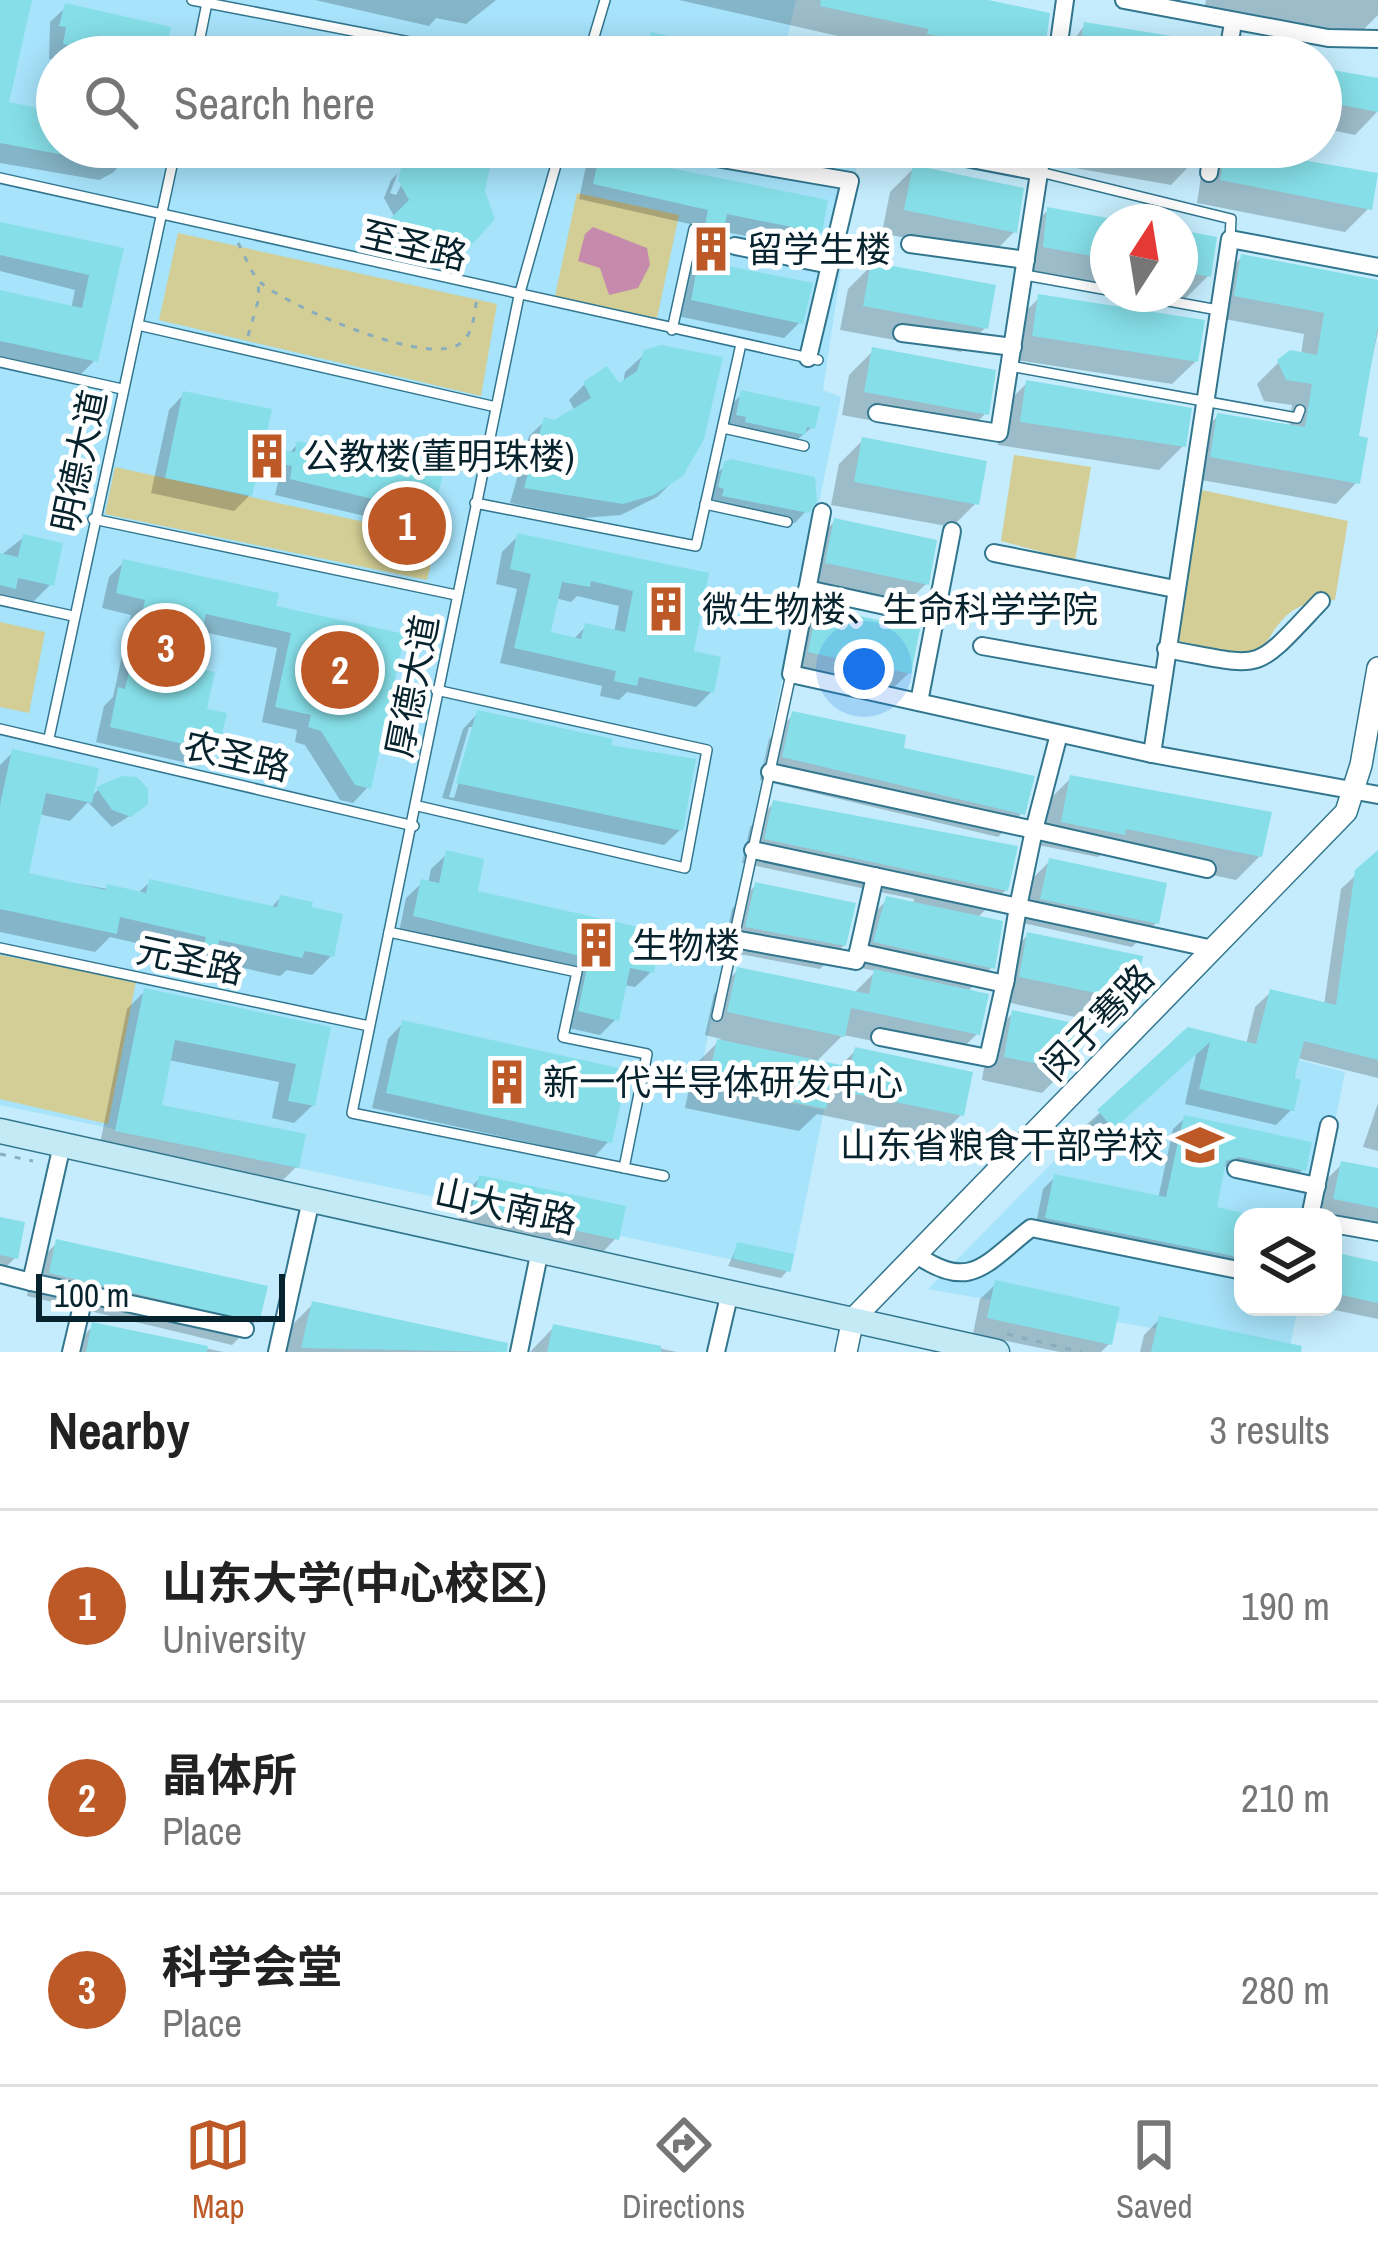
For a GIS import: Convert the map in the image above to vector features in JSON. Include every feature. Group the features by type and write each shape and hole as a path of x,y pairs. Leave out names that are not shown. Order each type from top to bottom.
{"main road":[{"name":"山大南路","path":"0,1131 997,1352"}],"street":[{"path":"1060,36 1065,0"},
{"path":"1124,0 1208,10 1319,36"},
{"path":"1208,10 1232,28 1275,36"},
{"path":"1231,36 1232,28"},
{"path":"1342,40 1378,44"},
{"path":"1342,45 1378,44"},
{"path":"774,168 850,181 813,359"},
{"path":"1018,168 1039,172"},
{"path":"877,412 999,433 1040,168"},
{"path":"1209,173 1210,168"},
{"path":"1152,754 1230,239 1378,267"},
{"path":"910,244 1025,267"},
{"path":"735,246 830,265"},
{"path":"902,333 1012,347"},
{"path":"823,512 790,674 1152,754 1378,795"},
{"path":"919,702 952,531"},
{"path":"994,553 1174,589"},
{"path":"807,589 936,617"},
{"path":"1166,649 1248,663 1268,659 1322,601"},
{"path":"982,646 1162,678"},
{"path":"1353,793 1374,712 1378,668"},
{"path":"880,1037 988,1058 1034,830 1059,734"},
{"path":"770,772 1207,868"},
{"path":"1353,793 1378,806"},
{"name":"闵子骞路","path":"854,1319 1346,812 1353,793"},
{"path":"753,850 1213,949"},
{"path":"734,938 856,961 875,876"},
{"path":"858,952 1005,983 1006,978"},
{"path":"1312,1208 1329,1125"},
{"path":"31,1282 62,1145"},
{"path":"1236,1169 1317,1186"},
{"path":"277,1352 311,1200"},
{"path":"1342,1226 1378,1232"},
{"path":"917,1255 945,1275 974,1274 1031,1228 1234,1269"},
{"path":"519,1352 540,1250"},
{"path":"0,1274 245,1329"},
{"path":"716,1352 730,1292"},
{"path":"71,1352 85,1293"},
{"path":"847,1352 854,1319"}],"lane":[{"path":"192,0 379,36"},
{"path":"594,36 605,0"},
{"path":"200,36 207,3"},
{"name":"明德大道","path":"49,738 172,168"},
{"name":"厚德大道","path":"556,168 518,296 436,690 414,826 352,1113 624,1168"},
{"path":"1039,172 1231,219 1230,239"},
{"name":"至圣路","path":"0,178 813,359"},
{"path":"672,330 694,229"},
{"path":"1025,267 1090,285"},
{"path":"1198,306 1218,310"},
{"path":"138,326 496,407"},
{"path":"475,503 696,546 741,344"},
{"path":"0,362 122,389"},
{"path":"1010,366 1203,397 1297,418 1300,410"},
{"path":"723,428 804,446"},
{"path":"705,504 788,522"},
{"path":"93,519 456,595"},
{"path":"0,600 73,616"},
{"path":"717,1016 790,674"},
{"path":"418,806 685,868 707,750 436,690"},
{"path":"0,729 49,738"},
{"name":"农圣路","path":"49,738 414,826"},
{"path":"389,932 577,972 563,1037 647,1054 624,1168 664,1176"},
{"name":"元圣路","path":"0,948 369,1026"}],"path":[{"path":"232,230 257,280 259,298 244,350"},
{"path":"257,280 319,319 442,350 465,340 477,298"}],"shaded area":[{"path":"0,0 796,0 788,36 36,36 36,168 856,168 823,390 841,397 698,1084 824,1110 791,1272 0,1105"},
{"path":"577,193 679,215 657,318 555,296"},
{"path":"593,227 647,248 650,265 638,288 609,295 600,268 578,261 585,234"},
{"path":"178,233 497,304 481,396 159,320"},
{"path":"1014,455 1091,467 1075,561 1001,541"},
{"path":"115,467 437,538 427,580 105,514"},
{"path":"1197,489 1348,521 1335,600 1295,609 1256,659 1173,640"},
{"path":"0,622 45,632 29,713 0,707"},
{"path":"0,955 136,981 108,1124 0,1099"},
{"name":"山东省粮食干部学校","path":"1183,1030 1345,1072 1318,1208 1234,1208 1234,1316 1296,1316 1289,1352 928,1289"}],"building":[{"path":"0,0 32,0 9,102 36,108 36,150 0,143"},
{"path":"821,0 988,0 1050,13 1047,36 937,36 927,34 928,29 820,6"},
{"path":"65,3 171,27 169,36 64,36 66,27 59,26"},
{"path":"1084,22 1172,36 1082,36"},
{"path":"1342,72 1378,78 1378,112 1342,105"},
{"path":"1342,167 1378,173 1372,210 1220,180 1222,168"},
{"path":"401,168 490,168 485,191 495,219 467,250 456,252 448,235 387,222 409,200 398,180"},
{"name":"留学生楼","path":"596,168 670,168 828,200 822,233 727,214 718,264 813,283 803,324 691,300 708,210 593,184"},
{"path":"912,168 1024,188 1017,233 904,210"},
{"path":"1047,207 1090,215 1090,256 1043,247"},
{"path":"0,222 124,248 98,362 0,341 0,290 82,308 89,275 0,255"},
{"path":"1198,233 1217,237 1211,277 1198,274"},
{"path":"1241,254 1378,280 1378,325 1359,436 1368,438 1360,484 1210,457 1217,413 1305,427 1312,384 1286,380 1277,360 1290,350 1317,355 1324,313 1234,296"},
{"path":"871,262 996,285 988,329 863,306"},
{"path":"1038,294 1090,302 1090,312 1154,312 1205,320 1198,362 1032,336"},
{"path":"661,345 723,357 704,439 683,476 654,495 623,504 524,488 544,417 554,420 591,398 583,382 607,366 619,383 637,371 644,350"},
{"path":"872,347 996,370 989,415 864,392"},
{"path":"1026,380 1192,408 1186,447 1020,422"},
{"path":"741,390 820,407 815,429 807,427 805,435 745,422 746,417 736,415"},
{"name":"公教楼(董明珠楼)","path":"183,391 272,409 264,447 295,452 297,441 443,473 434,514 290,479 292,466 261,460 252,496 165,478"},
{"path":"862,437 987,461 979,505 854,482"},
{"path":"731,459 815,477 817,501 809,513 722,496 724,489 718,487 724,462"},
{"path":"834,518 937,540 929,585 825,563"},
{"name":"微生物楼、生命科学学院","path":"517,533 709,573 694,651 721,657 714,693 639,677 637,686 614,681 616,671 514,648 531,574 510,569","holes":["591,581 633,591 625,632 585,623 581,639 551,632 562,582 590,587"]},
{"path":"23,534 63,543 54,586 18,578 16,589 0,585 0,553 18,557"},
{"path":"123,559 279,593 276,606 405,634 371,789 355,785 321,731 308,727 311,715 275,707 291,633 206,614 194,668 215,672 207,709 227,713 218,752 110,727 118,687 125,689 145,600 116,593"},
{"path":"817,607 920,629 911,674 808,652"},
{"path":"477,710 613,739 611,745 696,759 683,831 456,783"},
{"path":"792,711 906,735 904,748 1035,776 1025,815 782,757"},
{"path":"12,749 99,768 92,803 46,793 29,873 106,890 107,884 146,893 149,879 277,907 280,895 313,902 312,907 343,914 334,957 305,951 302,958 219,940 217,953 203,950 206,937 120,917 117,934 0,909 0,805"},
{"path":"1070,775 1272,812 1262,857 1126,829 1125,835 1061,822"},
{"path":"122,776 137,777 148,789 148,804 131,817 112,810 96,787"},
{"path":"773,800 1018,846 1008,891 764,839"},
{"name":"生物楼","path":"446,850 484,859 478,891 661,932 654,973 630,968 619,1021 578,1011 589,958 413,916 421,879 439,883"},
{"path":"1378,850 1378,1060 1304,1041 1294,1078 1301,1080 1294,1111 1199,1089 1210,1042 1114,1129 1097,1110 1188,1027 1256,1044 1270,989 1336,1005 1355,870"},
{"path":"1049,858 1167,883 1159,924 1040,899"},
{"path":"755,882 856,903 846,946 745,927"},
{"path":"886,896 1003,921 995,969 873,942"},
{"path":"1027,932 1143,956 1134,1001 1019,977"},
{"path":"737,967 869,994 874,969 989,994 980,1035 851,1008 845,1037 727,1012"},
{"path":"144,988 331,1027 315,1106 288,1101 296,1064 175,1040 162,1105 306,1134 299,1168 115,1131"},
{"path":"1012,1010 1078,1024 1069,1070 1004,1057"},
{"name":"新一代半导体研发中心","path":"402,1020 628,1070 612,1143 386,1093"},
{"path":"717,1039 850,1067 855,1047 973,1072 964,1116 830,1089 826,1109 707,1084"},
{"path":"1184,1115 1312,1142 1306,1171 1239,1157 1226,1161 1217,1207 1234,1211 1234,1256 1045,1218 1054,1174 1166,1197"},
{"path":"1341,1161 1378,1168 1378,1208 1333,1199"},
{"path":"479,1175 626,1206 619,1240 472,1208"},
{"path":"0,1217 25,1222 18,1259 0,1255"},
{"path":"56,1239 268,1286 259,1323 49,1273"},
{"path":"737,1242 794,1254 790,1272 733,1259"},
{"path":"1342,1254 1378,1262 1378,1303 1342,1295"},
{"path":"995,1280 1120,1307 1112,1345 987,1318"},
{"path":"312,1301 508,1343 507,1352 301,1348"},
{"path":"1159,1316 1302,1346 1301,1352 1151,1352"},
{"path":"92,1322 208,1346 207,1352 86,1352"},
{"path":"553,1324 661,1346 661,1352 547,1352"}],"place":[{"name":"留学生楼","path":"711,249"},
{"name":"公教楼(董明珠楼)","path":"267,456"},
{"name":"山东大学(中心校区)","path":"407,526"},
{"name":"微生物楼、生命科学学院","path":"666,609"},
{"name":"科学会堂","path":"166,648"},
{"name":"晶体所","path":"340,670"},
{"name":"生物楼","path":"596,945"},
{"name":"新一代半导体研发中心","path":"507,1082"},
{"name":"山东省粮食干部学校","path":"1200,1145"}]}
